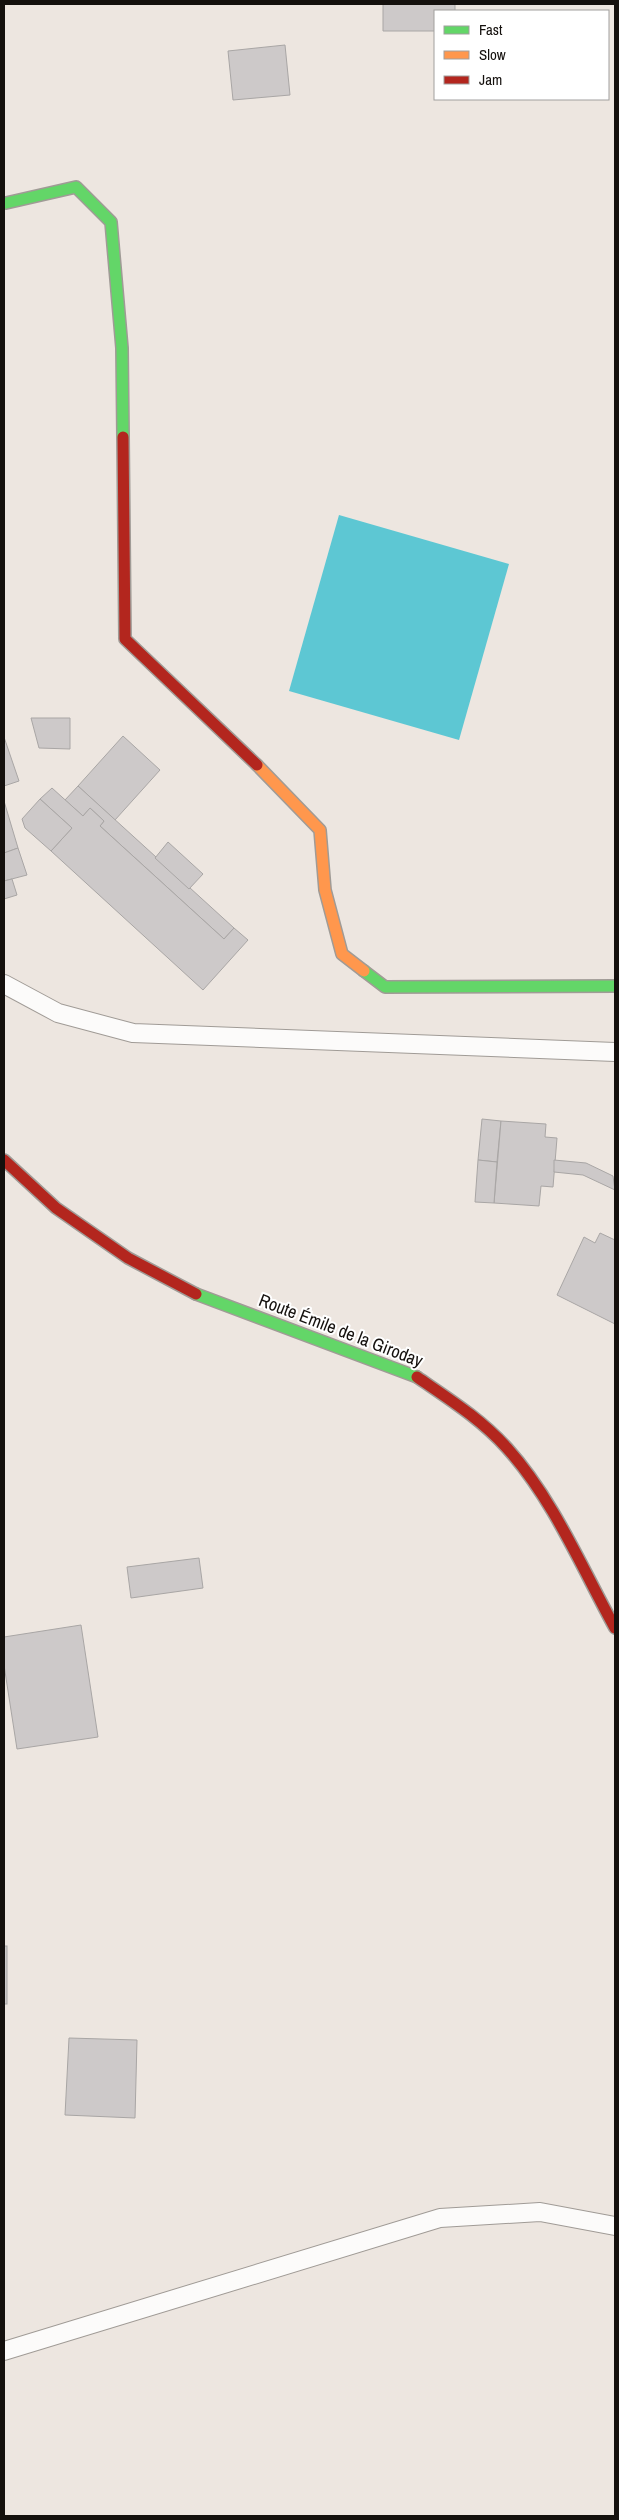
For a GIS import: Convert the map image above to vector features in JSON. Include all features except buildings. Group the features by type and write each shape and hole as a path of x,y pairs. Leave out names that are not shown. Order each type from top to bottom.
{"street":[{"path":"6,203 76,187 111,222 122,348 125,640 268,776 320,830 325,890 342,954 385,987 615,986"},
{"name":"Route Émile de la Giroday","path":"4,1160 56,1208 128,1258 198,1295 411,1373 468,1411 507,1448 544,1498 615,1628"}],"lane":[{"path":"4,984 58,1013 134,1033 615,1052"},
{"path":"4,2351 440,2218 540,2212 615,2226"}],"water":[{"path":"339,515 509,564 459,740 289,691"}],"traffic: fast":[{"path":"6,203 76,187 111,222 122,348 123,437"},
{"path":"364,971 385,987 615,986"},
{"path":"196,1294 417,1377"}],"traffic: slow":[{"path":"257,765 320,830 325,890 342,954 364,971"}],"traffic: jam":[{"path":"123,437 125,639 257,765"},
{"path":"4,1160 56,1208 128,1258 196,1294"},
{"path":"417,1377 486,1428 507,1448 523,1468 553,1512 615,1628"}]}
